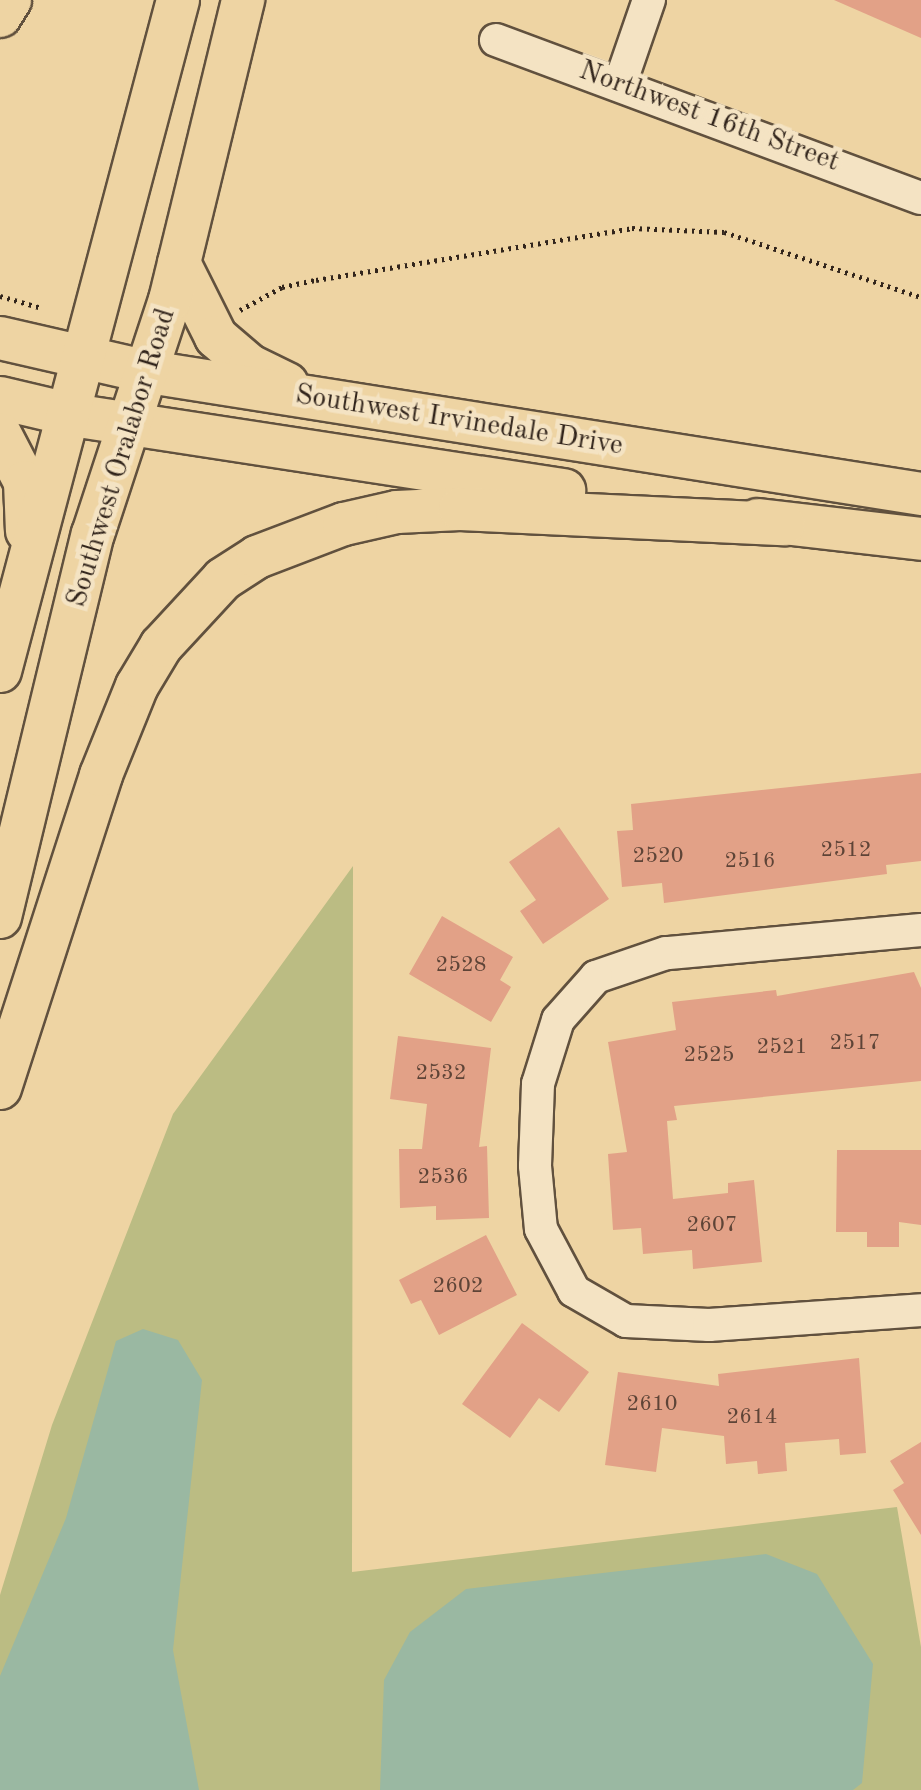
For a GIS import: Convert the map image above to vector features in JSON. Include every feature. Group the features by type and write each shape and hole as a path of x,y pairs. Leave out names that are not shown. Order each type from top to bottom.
{"main road":[{"path":"0,16 10,0"},
{"name":"Southwest Oralabor Road","path":"0,671 72,415 178,0"},
{"name":"Southwest Oralabor Road","path":"0,917 93,534 149,372 243,0"},
{"path":"179,263 216,337 250,366 319,399"},
{"name":"Southwest Irvinedale Drive","path":"0,338 149,372 921,494"},
{"name":"Southwest Irvinedale Drive","path":"0,398 72,415 784,524 921,539"},
{"path":"0,434 17,460 27,496 22,588"},
{"path":"0,1088 101,775 137,686 161,646 223,579 256,557 344,524 397,512 460,509 784,524"}],"street":[{"path":"620,84 649,0"},
{"name":"Northwest 16th Street","path":"496,40 921,198"},
{"path":"921,930 666,953 596,978 558,1020 538,1084 535,1166 541,1229 574,1291 626,1321 708,1325 921,1310"}],"path":[{"path":"234,313 282,287 632,228 724,232 921,296"},
{"path":"0,296 46,309"}],"green space":[{"path":"353,866 352,1572 897,1507 921,1647 921,1790 0,1790 0,1595 52,1425 173,1114"}],"shaded area":[{"path":"143,1329 178,1340 202,1380 173,1650 199,1790 0,1790 0,1676 66,1518 116,1341"},
{"path":"766,1554 817,1574 873,1664 862,1783 853,1790 380,1790 384,1680 410,1632 466,1589"}],"building":[{"path":"834,0 921,0 921,38"},
{"path":"921,773 921,861 886,865 887,874 664,903 662,883 622,887 617,831 633,830 631,804"},
{"path":"559,827 609,899 543,944 520,911 536,900 509,862"},
{"path":"442,916 513,957 500,980 511,987 491,1022 409,974"},
{"path":"914,972 921,988 921,1081 674,1106 677,1120 667,1121 673,1199 728,1193 728,1183 754,1180 762,1262 693,1269 692,1250 643,1254 641,1228 613,1230 608,1154 627,1152 608,1042 676,1030 672,1002 776,990 777,996"},
{"path":"398,1036 491,1048 479,1147 487,1146 489,1218 436,1220 436,1206 400,1208 399,1149 422,1149 427,1104 390,1099"},
{"path":"837,1150 921,1150 921,1225 899,1222 899,1247 867,1247 867,1232 836,1232"},
{"path":"486,1235 517,1295 439,1335 421,1300 411,1304 399,1280"},
{"path":"522,1323 589,1372 559,1412 539,1398 510,1438 462,1404"},
{"path":"859,1358 866,1453 840,1455 839,1439 785,1443 787,1471 758,1474 757,1461 726,1464 724,1436 662,1428 656,1472 605,1465 618,1372 719,1386 718,1374"},
{"path":"921,1442 921,1535 893,1490 904,1483 890,1461"}]}
